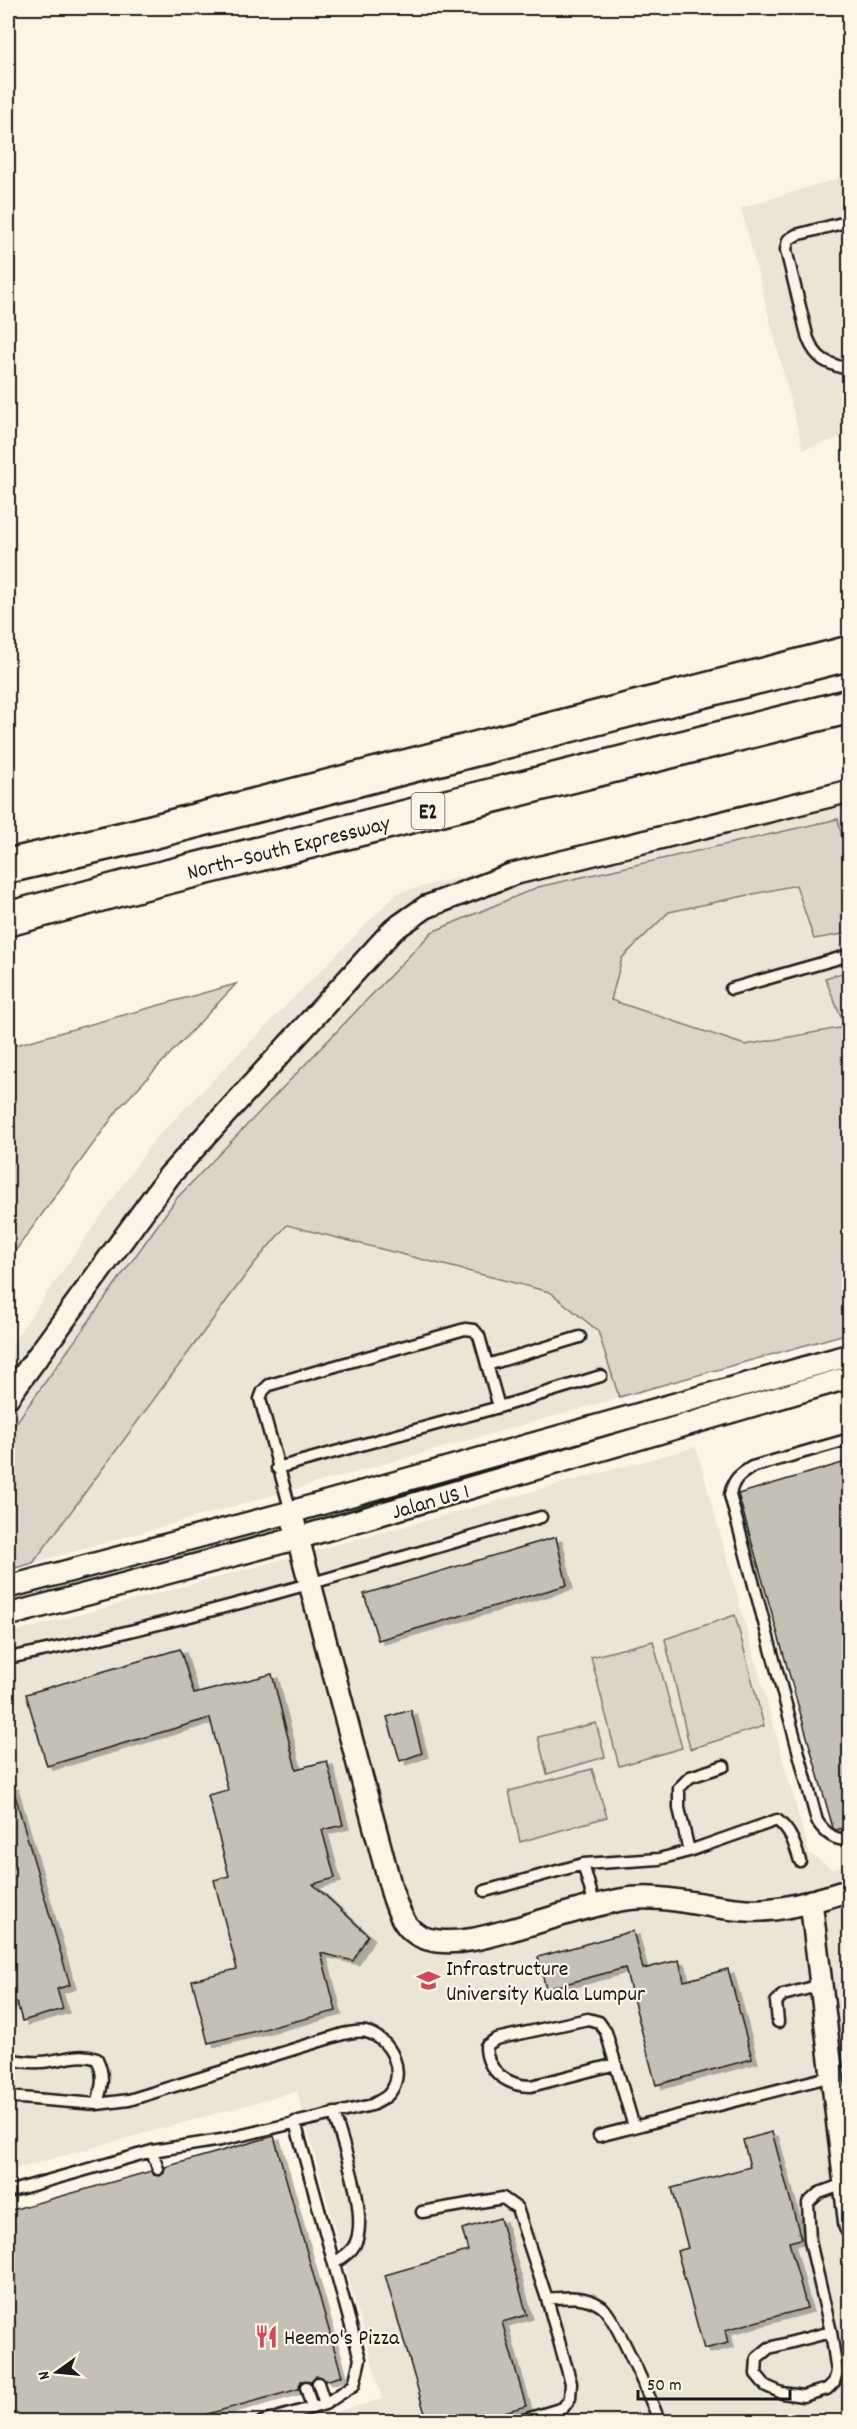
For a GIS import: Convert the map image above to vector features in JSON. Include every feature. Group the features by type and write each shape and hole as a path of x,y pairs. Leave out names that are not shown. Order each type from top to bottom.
{"highway":[{"name":"E2","path":"8,866 132,837 849,653"},
{"name":"North–South Expressway","path":"8,919 849,706"}],"street":[{"path":"8,1397 169,1176 393,930 426,907 513,874 849,791"},
{"name":"Jalan US 1","path":"8,1587 291,1512 849,1354"},
{"name":"Jalan US 1","path":"8,1615 298,1538 849,1377"},
{"path":"291,1512 392,1892 401,1918 414,1934 436,1941 459,1942 622,1899 647,1898 749,1911 780,1908 849,1890"},
{"path":"811,1901 849,2226"}],"lane":[{"path":"849,220 795,235 788,240 786,250 808,339 814,353 825,362 849,370"},
{"path":"731,989 849,956"},
{"path":"291,1512 260,1399 262,1391 269,1385 465,1329 474,1330 479,1336 500,1407"},
{"path":"487,1365 580,1337"},
{"path":"278,1468 500,1407 601,1376"},
{"path":"849,1439 752,1467 732,1482 730,1495 817,1821 826,1834 844,1840 849,1839"},
{"path":"8,1658 310,1584 541,1517"},
{"path":"689,1851 679,1808 679,1788 690,1777 724,1766"},
{"path":"485,1891 583,1864 659,1859 689,1851 777,1820 785,1826 793,1838 800,1861"},
{"path":"583,1864 595,1906"},
{"path":"777,2022 776,2002 783,1995 821,1985"},
{"path":"616,2064 531,2086 519,2086 492,2069 486,2058 486,2046 496,2039 588,2019 598,2022 606,2032 616,2064 634,2127"},
{"path":"8,2097 97,2104 129,2100 343,2034 364,2031 381,2038 393,2054 397,2076 388,2094 372,2105 295,2122 222,2146 152,2151 8,2192"},
{"path":"8,2059 43,2062 85,2055 97,2059 103,2070 103,2083 97,2104"},
{"path":"598,2136 832,2076"},
{"path":"334,2113 358,2202 361,2225 353,2248 334,2264"},
{"path":"262,2421 325,2404 354,2385 360,2359 295,2122"},
{"path":"152,2151 158,2169"},
{"path":"831,2332 769,2348 757,2358 756,2374 766,2386 782,2393 803,2396 827,2389 834,2382 837,2372 831,2332 810,2241 808,2203 819,2193 844,2184"},
{"path":"422,2212 503,2198 517,2208 548,2299 571,2384 570,2397 563,2408 517,2421"},
{"path":"548,2299 570,2296 589,2299 604,2307 616,2326 660,2421"},
{"path":"318,2383 325,2404"},
{"path":"306,2386 312,2408"}],"shaded area":[{"path":"849,175 849,435 803,449 741,208"},
{"path":"849,777 849,1333 8,1570 8,1349 154,1140 397,893"},
{"path":"838,819 849,871 849,933 814,939 796,885 669,912 622,958 611,1000 745,1045 845,1027 825,978 849,971 849,1333 619,1397 598,1331 550,1292 287,1225 253,1265 33,1563 8,1570 8,1434 177,1198 432,932 538,887"},
{"path":"236,984 120,1107 8,1261 8,1047"},
{"name":"Infrastructure University Kuala Lumpur","path":"696,1447 809,1853 832,1869 849,1864 849,2421 302,2421 382,2399 297,2091 8,2171 8,1634"},
{"path":"735,1615 764,1726 690,1749 665,1639"},
{"path":"653,1641 682,1748 619,1766 591,1657"},
{"path":"596,1723 605,1757 547,1774 538,1737"},
{"path":"592,1769 607,1817 520,1842 509,1791"}],"building":[{"path":"849,1461 849,1826 836,1830 833,1828 738,1494"},
{"path":"556,1537 567,1585 378,1640 364,1594"},
{"path":"180,1649 194,1694 272,1674 296,1769 327,1761 343,1825 322,1830 335,1878 313,1884 368,1935 353,1961 321,1953 336,2011 208,2043 192,1980 237,1969 214,1880 229,1876 208,1795 228,1790 210,1718 47,1766 26,1694"},
{"path":"411,1710 422,1753 400,1761 387,1717"},
{"path":"12,1785 70,1985 57,1989 63,2009 22,2021 17,2002 8,2005 8,1786"},
{"path":"633,1931 643,1969 679,1960 684,1981 728,1969 752,2059 656,2085 625,1968 546,1989 538,1957"},
{"path":"772,2132 801,2239 789,2242 807,2308 725,2330 728,2343 704,2349 677,2251 688,2248 672,2188 750,2167 743,2140"},
{"path":"274,2136 342,2376 325,2381 322,2377 316,2376 311,2381 301,2381 299,2389 182,2421 8,2421 8,2211 151,2171 154,2175 160,2176 164,2173 165,2167"},
{"path":"500,2218 527,2315 502,2322 526,2406 471,2421 427,2421 385,2275 468,2251 462,2229"}],"place":[{"name":"Infrastructure University Kuala Lumpur","path":"428,1980"},
{"name":"Heemo's Pizza","path":"266,2336"}]}
